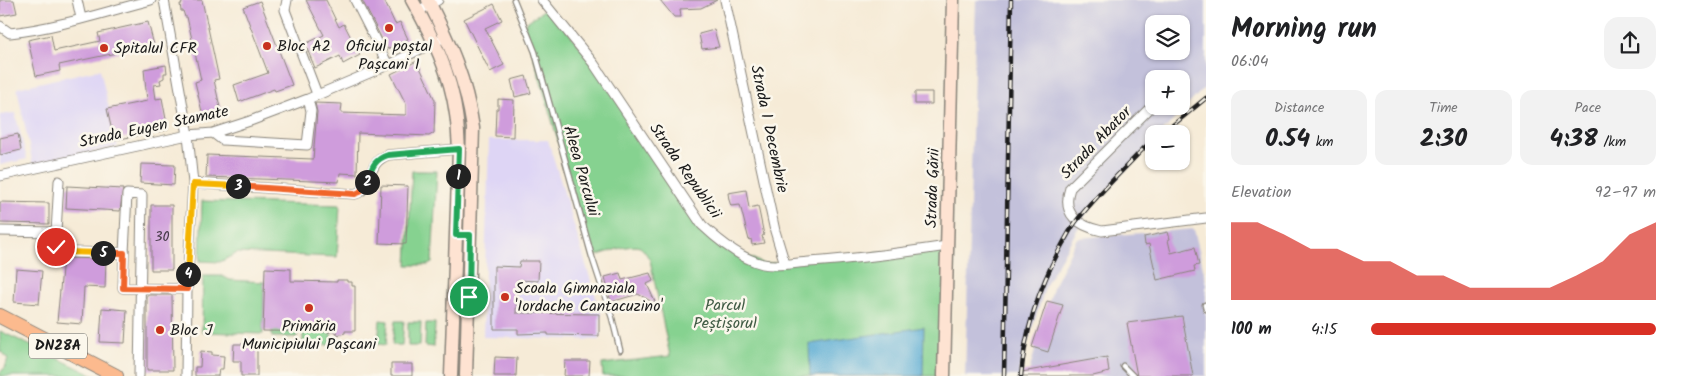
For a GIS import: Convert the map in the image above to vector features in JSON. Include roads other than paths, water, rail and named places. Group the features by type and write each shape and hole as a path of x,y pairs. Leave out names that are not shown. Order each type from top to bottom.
{"main road":[{"name":"Strada Gării","path":"944,376 953,0"},
{"path":"432,1 447,36 466,90 473,128 466,376"},
{"path":"415,5 434,43 445,72 456,114 459,149 451,376"},
{"path":"456,235 470,235"},
{"name":"DN28A","path":"0,316 116,376"}],"street":[{"path":"77,0 81,18"},
{"path":"0,26 10,33 81,18 151,0"},
{"path":"164,0 188,135 193,184 187,289 186,376"},
{"path":"287,0 285,10 317,94"},
{"path":"355,0 388,65"},
{"name":"Strada Republicii","path":"542,0 594,64 702,224 718,240 737,252 763,264 785,264 869,258 947,246"},
{"name":"Strada 1 Decembrie","path":"725,0 775,231 785,264"},
{"path":"415,5 432,1"},
{"name":"Strada Eugen Stamate","path":"0,176 188,135 213,133 308,99 388,65 447,36"},
{"path":"213,133 222,140 307,145 311,111 308,99"},
{"name":"Strada Abator","path":"1145,113 1070,188 1067,199 1068,209 1080,224 1086,228 1102,231 1206,218"},
{"path":"193,184 355,194 366,186 373,166 379,158 388,155 459,149"},
{"path":"59,181 56,247 64,252 124,253"},
{"path":"139,376 140,289 142,195 127,194 123,288 140,289 187,289"},
{"path":"0,231 56,232"}],"lane":[{"name":"Aleea Parcului","path":"514,0 535,52 620,350"},
{"path":"1123,366 1133,376"}],"water":[{"path":"924,327 923,376 810,376 809,344"}],"railway":[{"path":"1004,376 1011,0"},
{"path":"1173,125 1206,98"},
{"path":"1021,376 1030,325 1040,292 1054,260 1076,222 1145,147"}],"place":[{"name":"Oficiul poștal Pașcani 1","path":"389,28"},
{"name":"Bloc A2","path":"267,46"},
{"name":"Spitalul CFR","path":"104,48"},
{"name":"Scoala Gimnaziala 'Iordache Cantacuzino'","path":"505,297"},
{"name":"Primăria Municipiului Pașcani","path":"309,308"},
{"name":"Bloc J","path":"160,330"}],"park label":[{"name":"Parcul Peștișorul","path":"725,314"}]}
